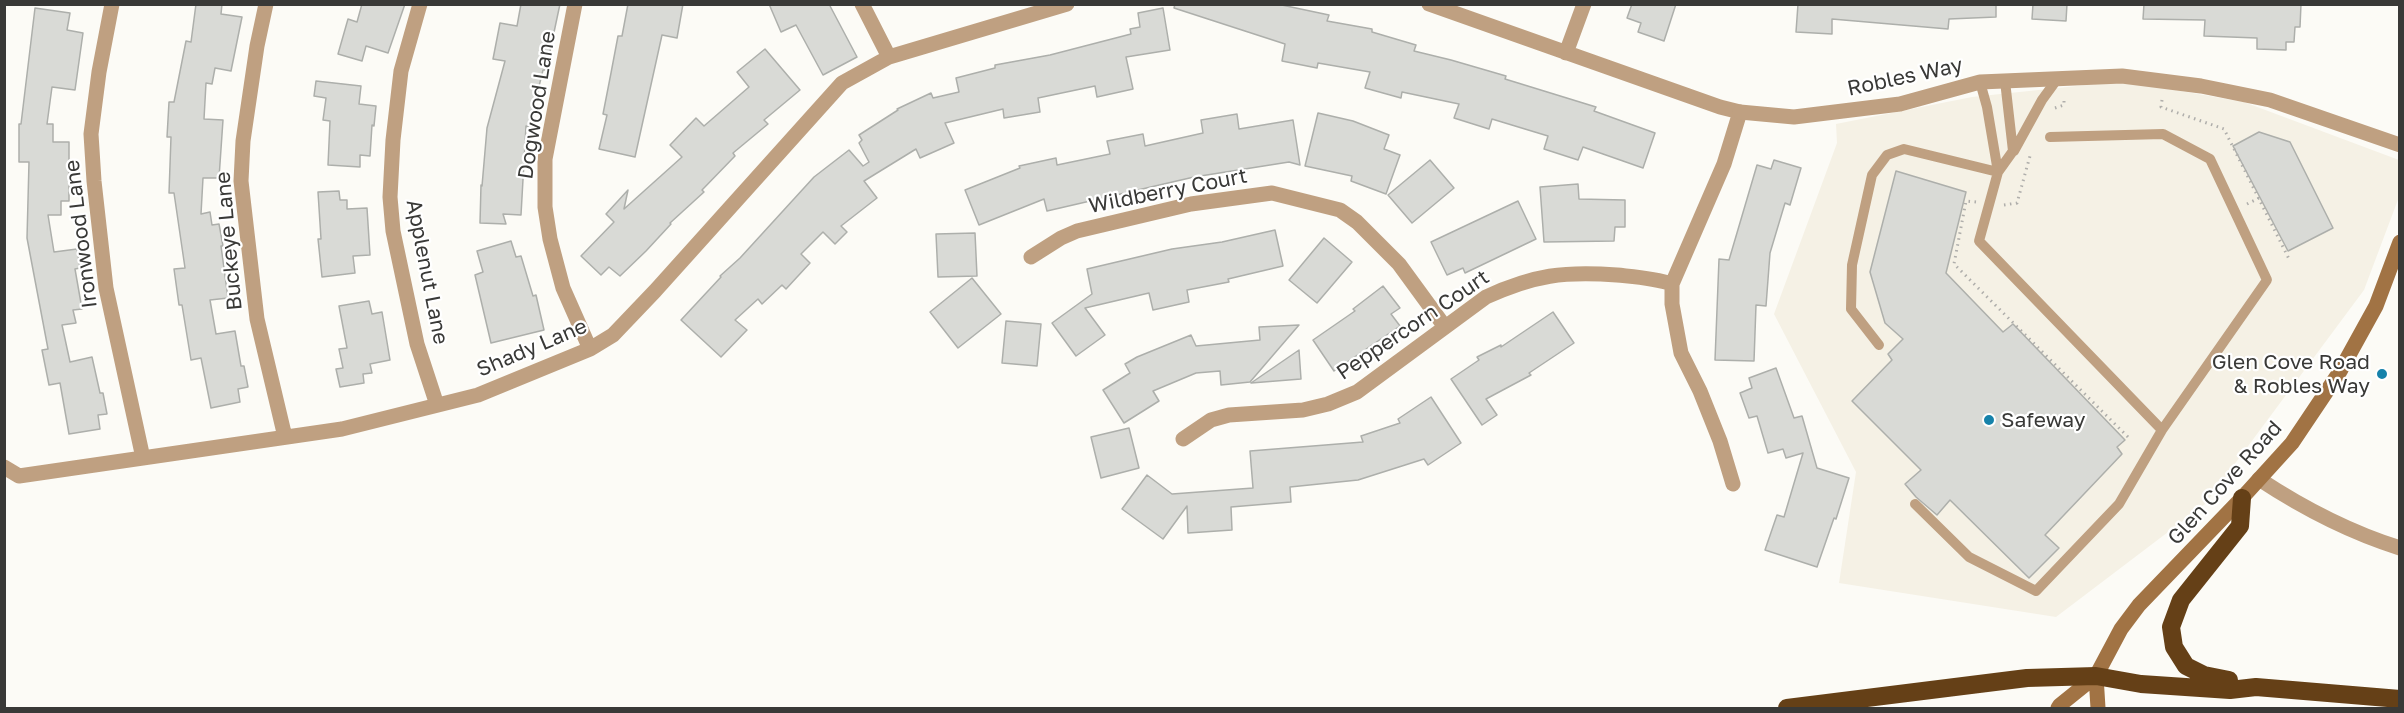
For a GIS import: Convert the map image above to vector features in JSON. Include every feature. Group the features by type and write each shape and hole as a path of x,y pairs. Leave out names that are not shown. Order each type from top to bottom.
{"highway":[{"path":"2242,498 2240,526 2181,600 2171,627 2174,647 2186,666 2204,675 2256,687"},
{"path":"1787,708 2027,678 2096,676 2140,684 2219,689 2256,687 2400,699"}],"main road":[{"name":"Glen Cove Road","path":"2059,707 2096,676 2121,629 2139,605 2292,443 2339,373 2376,306 2400,242"},
{"path":"2096,676 2099,707"}],"street":[{"name":"Ironwood Lane","path":"112,4 99,72 92,134 94,181 106,288 142,458"},
{"name":"Buckeye Lane","path":"266,4 257,46 243,141 241,181 257,319 285,437"},
{"name":"Applenut Lane","path":"420,4 401,71 393,140 390,197 393,231 417,344 437,405"},
{"name":"Dogwood Lane","path":"575,4 545,159 545,207 550,239 563,288 591,349"},
{"path":"862,4 889,57"},
{"name":"Shady Lane","path":"4,467 19,476 342,429 478,395 591,349 613,335 655,291 842,83 889,57 1067,4"},
{"name":"Robles Way","path":"1429,4 1720,107 1740,112 1794,117 1827,114 1900,104 1980,82 2122,76 2270,100 2400,145"},
{"path":"1566,53 1584,4"},
{"path":"1733,483 1712,421 1681,353 1672,304 1672,284 1724,164 1740,112"},
{"name":"Wildberry Court","path":"1031,257 1077,231 1191,204 1272,193 1340,210 1357,222 1400,264 1445,327"},
{"name":"Peppercorn Court","path":"1183,439 1211,420 1229,415 1303,410 1328,404 1357,392 1486,297 1509,287 1538,278 1579,272 1655,279 1672,284"},
{"path":"2259,479 2294,502 2338,524 2400,548"}],"lane":[{"path":"2058,78 1998,172 1979,241 2162,430"},
{"path":"2006,81 2013,151"},
{"path":"1980,82 1987,107 1998,172"},
{"path":"1915,504 1969,557 2036,591 2120,504 2162,430 2267,280 2210,159 2163,134 2050,137"},
{"path":"1880,345 1851,309 1852,265 1872,176 1887,155 1904,149 1998,172"}],"path":[{"path":"2162,100 2161,107 2224,129 2290,261"}],"shaded area":[{"path":"2124,81 2244,102 2399,160 2399,197 2364,290 2205,504 2056,617 1839,583 1856,472 1774,314 1837,143 1836,124 1972,97"}],"building":[{"path":"196,4 222,4 221,14 242,17 231,71 215,68 212,84 206,83 204,119 223,120 219,178 203,178 201,214 210,212 212,225 219,224 223,246 221,246 228,298 210,300 216,334 235,331 241,366 244,366 248,387 238,389 240,402 211,408 201,358 191,360 182,305 179,305 174,269 185,268 174,193 169,193 171,137 167,137 169,102 174,102 186,41 191,42"},
{"path":"362,4 405,4 388,53 366,46 362,61 338,54 348,19 357,22"},
{"path":"521,4 560,4 546,70 543,70 529,127 526,126 521,215 503,214 506,224 480,223 487,128 505,61 493,59 500,23 517,26"},
{"path":"628,4 683,4 677,38 662,35 635,157 599,149 607,115 603,114 618,36 622,36"},
{"path":"769,4 829,4 857,57 823,75 796,25 781,32"},
{"path":"1175,4 1277,4 1329,15 1327,21 1372,29 1372,32 1416,45 1414,51 1506,76 1505,79 1596,107 1594,111 1655,133 1643,168 1583,147 1578,160 1544,149 1548,136 1492,119 1489,129 1454,118 1459,104 1402,92 1401,98 1365,88 1370,72 1318,63 1317,68 1282,61 1285,44 1174,8"},
{"path":"1632,4 1676,4 1664,41 1638,32 1641,23 1627,18"},
{"path":"1798,4 1996,4 1996,17 1949,19 1948,29 1832,19 1832,34 1796,32"},
{"path":"2033,4 2067,4 2066,21 2032,19"},
{"path":"2144,4 2301,4 2300,27 2295,27 2294,42 2286,42 2286,50 2257,49 2257,38 2204,36 2205,20 2143,19"},
{"path":"35,8 70,13 67,30 83,33 75,90 52,87 47,124 53,124 53,142 69,142 69,201 61,201 61,215 48,215 54,252 77,249 80,268 75,269 82,309 73,310 76,323 62,325 70,362 92,357 107,414 98,415 100,429 69,434 60,383 49,385 42,350 48,349 27,238 29,162 19,162 19,124 21,124"},
{"path":"1163,8 1170,50 1126,57 1133,89 1097,97 1095,86 1038,98 1040,112 1004,118 1003,109 945,123 954,143 920,158 916,149 864,181 877,198 841,226 847,232 835,244 823,232 801,254 810,263 786,289 782,285 762,304 758,299 735,320 747,330 721,357 681,320 814,177 849,150 863,166 869,162 859,143 862,140 859,135 897,109 931,93 933,98 959,92 956,78 995,68 995,65 1050,55 1131,34 1130,29 1140,27 1138,13"},
{"path":"765,49 800,90 764,120 768,124 733,153 735,156 702,190 704,192 670,223 620,276 609,267 601,275 581,256 614,222 606,214 628,190 624,209 682,157 670,145 696,118 704,126 749,87 737,72"},
{"path":"316,81 361,86 359,104 376,106 370,156 360,155 360,167 328,165 330,121 323,120 326,98 314,96"},
{"path":"1318,113 1353,121 1389,135 1384,149 1400,155 1386,194 1351,181 1352,176 1305,166"},
{"path":"1237,114 1239,129 1293,120 1300,165 1289,162 1194,177 1047,211 1044,199 979,225 965,190 1020,168 1019,166 1056,158 1057,165 1110,154 1107,141 1143,134 1145,146 1203,133 1201,120"},
{"path":"2259,132 2290,142 2333,228 2288,251 2233,146"},
{"path":"1430,160 1454,188 1412,223 1388,195"},
{"path":"1774,160 1801,168 1790,205 1785,203 1770,253 1766,306 1756,305 1754,361 1715,360 1719,259 1729,260 1757,165 1771,169"},
{"name":"Safeway","path":"1896,171 1966,192 1946,273 2003,332 2013,324 2125,440 2117,447 2122,454 2045,535 2059,548 2029,578 1950,500 1937,515 1916,497 1905,484 1921,470 1852,401 1892,360 1888,354 1903,339 1885,323 1870,272"},
{"path":"1578,184 1579,199 1625,200 1625,227 1615,227 1614,241 1544,242 1540,187"},
{"path":"339,191 340,200 347,200 347,209 367,208 370,255 353,256 355,273 322,277 318,239 321,239 318,192"},
{"path":"1518,201 1536,239 1465,273 1463,268 1447,275 1431,242"},
{"path":"1275,230 1283,266 1228,279 1229,282 1187,290 1189,302 1153,310 1149,293 1085,308 1105,335 1076,356 1052,323 1092,294 1087,269 1172,249 1222,242"},
{"path":"975,233 977,276 938,277 936,234"},
{"path":"1324,238 1352,262 1317,303 1289,280"},
{"path":"511,241 516,257 521,256 533,296 536,295 544,330 491,343 475,275 483,272 477,251"},
{"path":"972,278 1001,314 958,348 930,312"},
{"path":"1383,286 1400,308 1391,314 1400,326 1334,371 1313,340 1355,311 1353,309"},
{"path":"369,301 372,314 382,312 390,360 370,364 372,373 363,374 364,383 340,387 336,369 343,368 339,349 347,348 339,306"},
{"path":"1553,312 1574,343 1529,373 1531,375 1486,399 1497,415 1482,425 1451,379 1479,360 1477,357 1501,345 1501,347"},
{"path":"1006,321 1041,324 1037,366 1002,363"},
{"path":"1299,325 1250,382 1221,385 1220,371 1196,373 1153,391 1159,401 1124,423 1103,390 1130,373 1125,364 1191,335 1196,346 1260,340 1259,327"},
{"path":"1299,350 1301,379 1251,383"},
{"path":"1776,368 1794,418 1802,416 1817,468 1849,478 1817,567 1765,550 1777,515 1784,517 1803,453 1786,458 1783,449 1768,453 1757,416 1749,418 1740,393 1752,388 1749,378"},
{"path":"1431,397 1461,443 1428,465 1424,459 1358,480 1290,487 1291,502 1231,507 1232,530 1188,533 1187,506 1163,539 1122,509 1147,475 1172,494 1253,488 1250,451 1363,442 1361,436 1400,423 1398,419"},
{"path":"1129,428 1139,468 1101,478 1091,437"}],"place":[{"name":"Glen Cove Road & Robles Way","path":"2382,374"},
{"name":"Safeway","path":"1989,420"}]}
